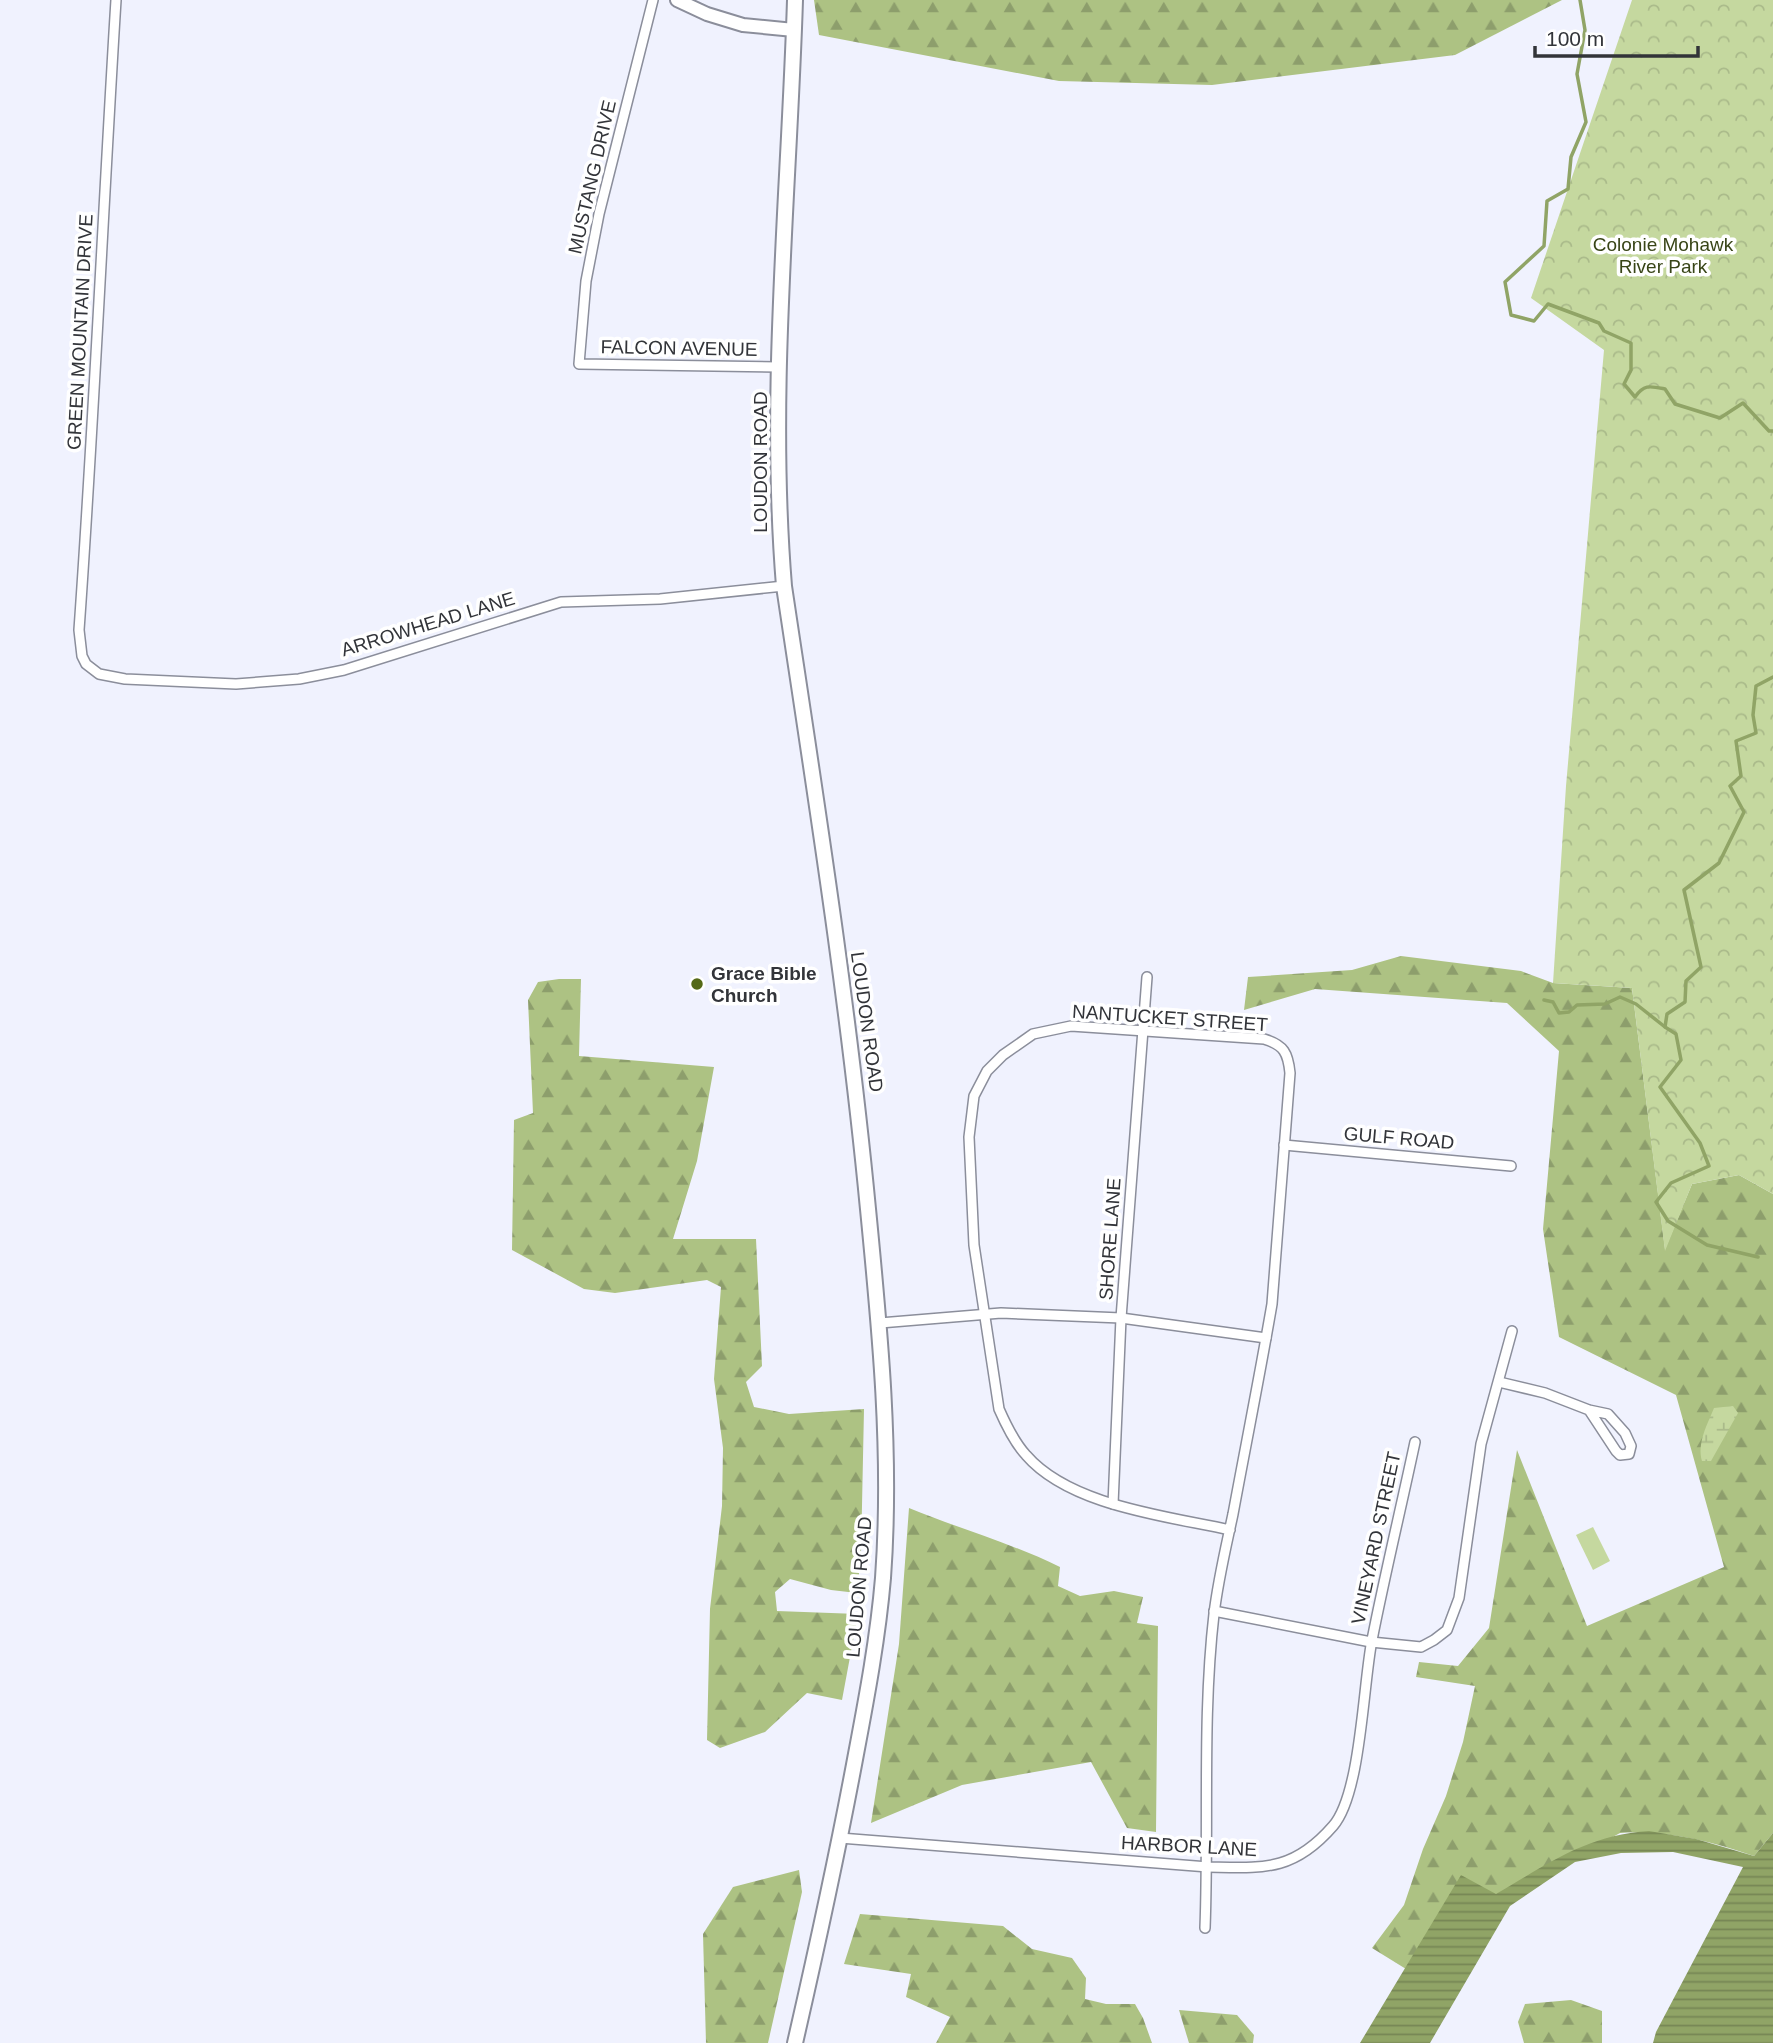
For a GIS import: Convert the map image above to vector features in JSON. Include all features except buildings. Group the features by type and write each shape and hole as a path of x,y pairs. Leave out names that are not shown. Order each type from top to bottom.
{"main road":[{"name":"LOUDON ROAD","path":"795,0 779,367 779,519 783,586 856,1088 880,1322 886,1502 883,1578 867,1694 840,1838 795,2043"}],"street":[{"name":"GREEN MOUNTAIN DRIVE","path":"86,664 82,656 79,630 95,408 99,287 116,0"},
{"name":"MUSTANG DRIVE","path":"579,364 586,281 599,214 653,0"},
{"path":"677,0 707,14 743,25 794,30"},
{"name":"FALCON AVENUE","path":"579,364 779,367"},
{"name":"ARROWHEAD LANE","path":"86,664 99,674 125,680 236,684 299,679 384,659 561,603 660,599 783,586"},
{"name":"SHORE LANE","path":"1112,1504 1121,1318 1147,977"},
{"name":"NANTUCKET STREET","path":"1205,1928 1208,1867 1206,1701 1214,1611 1230,1530 1266,1338 1274,1281 1290,1073 1285,1050 1278,1044 1264,1040 1071,1026 1033,1034 1003,1055 979,1084 974,1096 969,1137 974,1245 999,1409 1026,1456 1045,1472 1077,1491 1112,1504 1230,1530"},
{"name":"GULF ROAD","path":"1284,1145 1511,1166"},
{"path":"880,1322 1001,1313 1121,1318 1266,1338"},
{"path":"1512,1331 1499,1382 1545,1393 1589,1410 1608,1414 1616,1420 1631,1446 1629,1454 1620,1455 1616,1451 1589,1410"},
{"name":"VINEYARD STREET","path":"1214,1611 1301,1626 1371,1642 1421,1647 1447,1630 1459,1598 1481,1444 1499,1382"},
{"name":"VINEYARD STREET","path":"1371,1642 1415,1441"},
{"name":"HARBOR LANE","path":"840,1838 1208,1867 1258,1868 1283,1864 1312,1847 1334,1825 1343,1811 1350,1791 1371,1642"}],"green space":[{"path":"814,0 1562,0 1455,55 1212,85 1059,81 819,35"},
{"name":"Colonie Mohawk River Park","path":"1632,0 1773,0 1773,1194 1739,1175 1692,1184 1665,1251 1632,988 1553,983 1566,786 1604,350 1531,298"},
{"path":"1401,956 1521,971 1553,983 1632,988 1665,1249 1692,1184 1739,1175 1773,1194 1773,1833 1754,1856 1688,1838 1654,1833 1620,1833 1425,1938 1406,1969 1372,1948 1404,1905 1423,1849 1446,1796 1463,1742 1475,1686 1416,1677 1419,1662 1458,1666 1489,1628 1517,1450 1587,1626 1724,1567 1676,1395 1559,1337 1543,1229 1559,1051 1507,1003 1315,989 1244,1010 1248,977 1352,970"},
{"path":"581,979 579,1056 714,1067 697,1161 673,1239 756,1239 762,1366 746,1382 754,1407 789,1414 864,1409 861,1554 857,1593 831,1590 790,1579 775,1592 777,1611 858,1614 842,1700 807,1693 765,1732 720,1748 707,1740 710,1609 722,1506 723,1448 714,1379 721,1287 707,1280 615,1293 584,1289 512,1250 514,1120 533,1113 528,1000 538,982"},
{"path":"1733,1406 1738,1413 1711,1461 1702,1461 1702,1441 1714,1408"},
{"path":"909,1508 1060,1567 1058,1586 1080,1596 1114,1591 1143,1597 1137,1623 1158,1626 1156,1832 1127,1828 1091,1762 962,1785 871,1823 899,1644"},
{"path":"1593,1527 1610,1561 1593,1570 1576,1535"},
{"path":"799,1870 802,1892 768,2043 706,2043 703,1934 733,1887"},
{"path":"860,1914 1003,1926 1032,1949 1072,1958 1086,1978 1085,1999 1106,2004 1135,2004 1152,2043 936,2043 950,2017 906,1997 911,1974 844,1964"},
{"path":"1571,2000 1602,2011 1602,2043 1524,2043 1518,2022 1525,2004"},
{"path":"1179,2010 1237,2015 1254,2035 1253,2043 1189,2043"}],"shaded area":[{"path":"1649,1831 1696,1839 1754,1856 1773,1833 1773,2043 1653,2043 1656,2032 1743,1867 1673,1852 1621,1853 1575,1862 1510,1906 1430,2043 1360,2043 1461,1875 1496,1894 1587,1845 1606,1838"}],"waterway":[{"path":"1580,0 1585,30 1577,74 1586,122 1571,157 1568,189 1547,201 1544,246 1505,282 1511,315 1534,321 1548,304 1599,323 1604,331 1631,343 1631,370 1624,384 1635,397 1648,387 1665,389 1675,404 1720,418 1743,403 1769,431 1773,431"},
{"path":"1758,1257 1707,1245 1668,1221 1656,1202 1671,1183 1709,1166 1700,1143 1660,1087 1681,1060 1676,1034 1665,1027 1667,1014 1685,1002 1686,981 1701,967 1684,890 1719,863 1744,812 1730,786 1741,776 1736,741 1756,733 1753,715 1756,686 1773,677"},
{"path":"1544,1000 1553,1002 1559,1013 1569,1012 1577,1005 1605,1004 1620,997 1636,1004 1665,1027"}],"place":[{"name":"Grace Bible Church","path":"697,984"}]}
